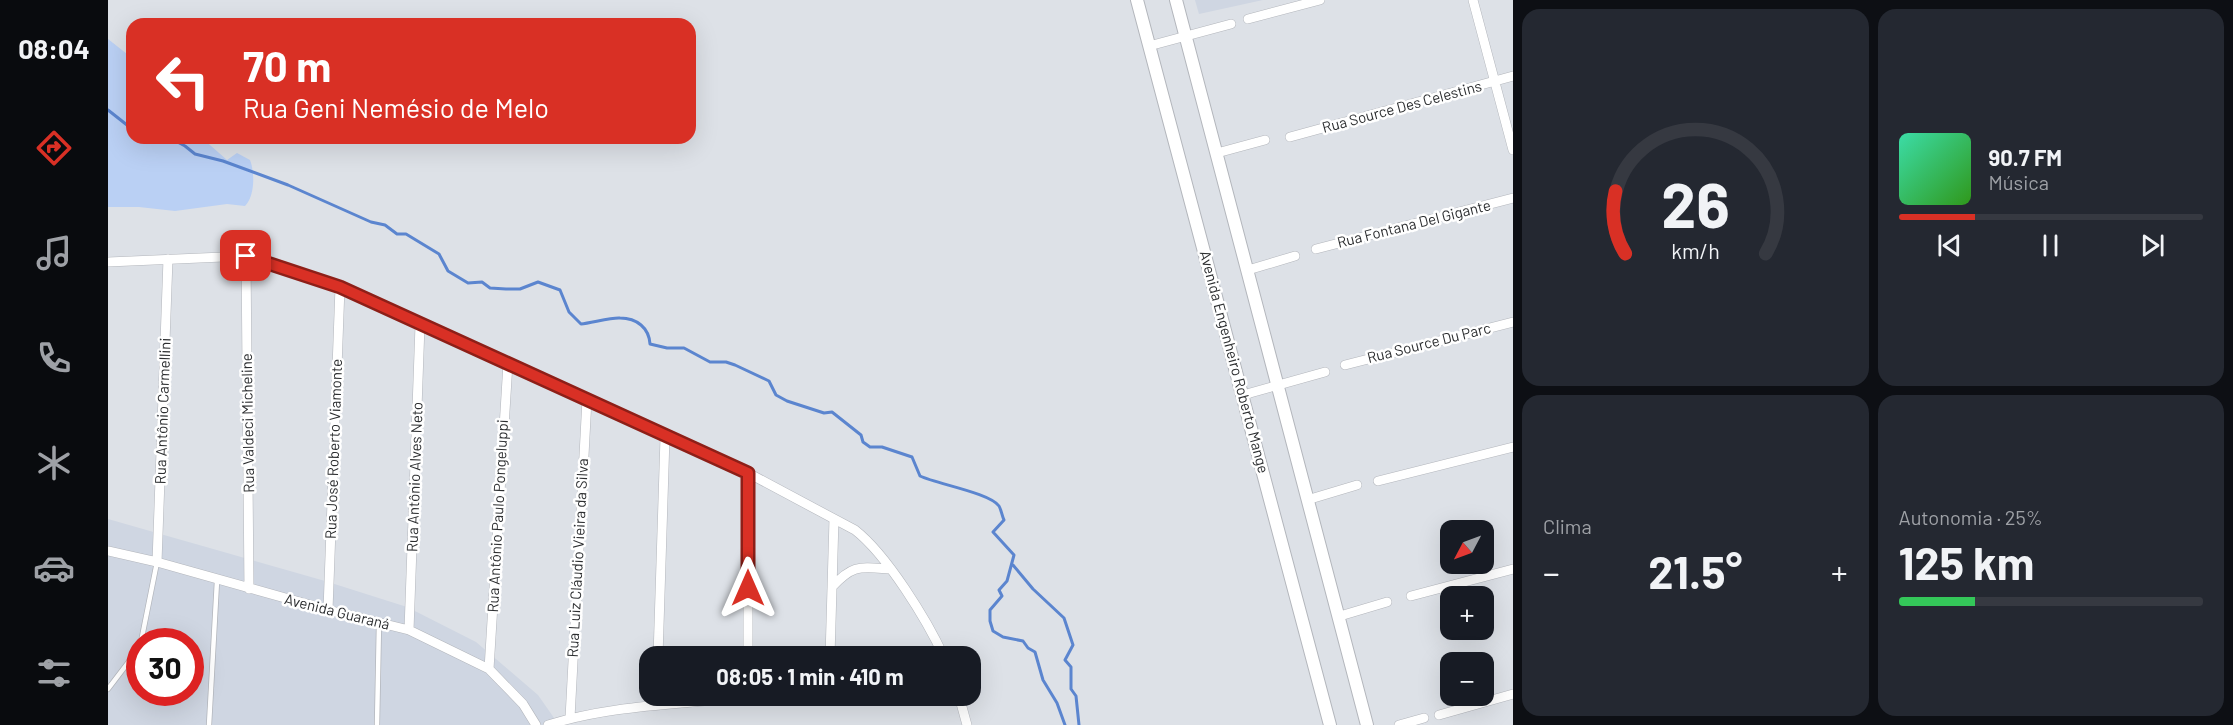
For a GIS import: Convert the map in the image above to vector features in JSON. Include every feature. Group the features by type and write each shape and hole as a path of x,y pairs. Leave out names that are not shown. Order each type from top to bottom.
{"street":[{"name":"Avenida Engenheiro Roberto Mange","path":"1137,0 1330,725"},
{"path":"1176,0 1367,725"},
{"path":"1248,19 1320,0"},
{"path":"1473,0 1513,150"},
{"path":"1149,46 1231,24"},
{"name":"Rua Source Des Celestins","path":"1290,137 1513,76"},
{"path":"1217,153 1264,140"},
{"name":"Rua Fontana Del Gigante","path":"1316,249 1513,198"},
{"path":"108,262 246,256 340,287 748,473 865,538 890,568 939,646"},
{"name":"Rua Valdeci Micheline","path":"246,256 249,590"},
{"path":"1248,270 1295,256"},
{"name":"Rua Antônio Carmellini","path":"157,562 168,259"},
{"name":"Rua José Roberto Viamonte","path":"328,610 340,287"},
{"name":"Rua Source Du Parc","path":"1345,365 1513,322"},
{"name":"Rua Antônio Alves Neto","path":"409,630 420,325"},
{"name":"Rua Antônio Paulo Pongeluppi","path":"489,669 508,363"},
{"path":"1242,395 1325,372"},
{"name":"Rua Luiz Cláudio Vieira da Silva","path":"570,718 587,399"},
{"path":"658,646 665,437"},
{"path":"1378,481 1513,447"},
{"path":"748,473 748,646"},
{"path":"1307,500 1357,485"},
{"path":"830,646 834,519"},
{"name":"Avenida Guaraná","path":"108,551 157,562 249,590 409,630 489,669 523,704 536,725"},
{"path":"832,587 844,574 853,569 890,568"},
{"path":"1411,596 1513,569"},
{"path":"1340,616 1388,602"},
{"path":"1439,715 1513,694"},
{"path":"548,725 570,718 639,704"},
{"path":"962,706 967,725"},
{"path":"1399,725 1424,718"}],"lane":[{"path":"144,628 157,562"},
{"path":"209,725 217,580"},
{"path":"377,725 379,623"},
{"path":"108,689 126,665"}],"shaded area":[{"path":"1195,0 1263,0 1199,14"},
{"path":"108,39 126,53 126,144 209,144 227,160 237,153 250,160 253,184 251,196 245,206 227,204 175,211 139,207 108,207"},
{"path":"108,519 407,607 476,642 538,695 559,725 108,725"}],"waterway":[{"path":"108,110 126,124"},
{"path":"181,144 195,154 223,161 288,185 371,222 385,225 397,234 406,234 439,254 448,271 468,283 482,282 490,288 520,289 538,282 560,290 569,312 581,324 626,318 637,322 645,329 650,344 667,348 684,348 710,362 726,362 735,365 769,381 776,395 787,401 824,413 832,412 861,435 863,442 870,447 882,447 912,457 920,476 994,501 999,506 1004,520 993,532 1014,555 1007,581 999,590 1002,596 990,610 993,631 1003,637 1023,641 1035,652 1043,680 1057,703 1065,725"},
{"path":"1013,565 1033,589 1064,618 1073,645 1065,660 1071,667 1071,689 1076,696 1079,725"}],"route":[{"path":"246,256 340,287 748,473 748,588"}]}
